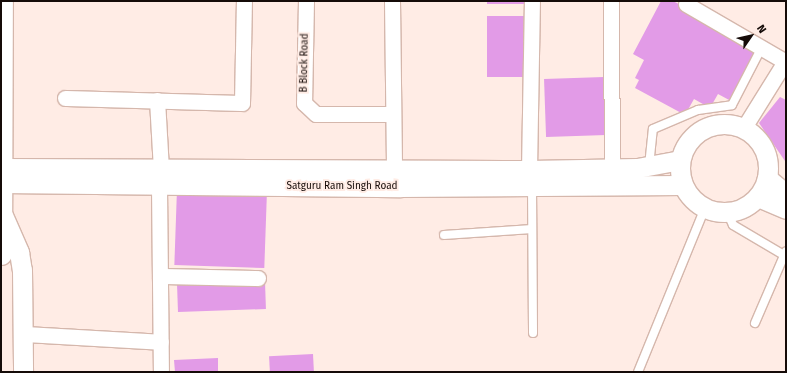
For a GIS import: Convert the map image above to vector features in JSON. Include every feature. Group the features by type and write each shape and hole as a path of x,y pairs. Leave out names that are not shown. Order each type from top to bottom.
{"main road":[{"path":"1,254 2,1"}],"street":[{"path":"65,98 242,103 244,1"},
{"name":"B Block Road","path":"306,1 304,102 316,114 393,114"},
{"path":"392,1 394,167"},
{"path":"530,178 532,1"},
{"path":"611,1 612,169"},
{"path":"686,4 786,61 744,129"},
{"path":"158,100 161,372"},
{"path":"724,124 744,129 763,148 767,178 758,197 740,209 727,212 705,208 692,199 683,185 680,160 688,141 704,128 724,124"},
{"name":"Satguru Ram Singh Road","path":"1,168 160,178 530,178 649,166 680,160"},
{"name":"Satguru Ram Singh Road","path":"1,183 160,178 394,167 404,171 683,185"},
{"path":"767,178 786,194"},
{"path":"758,197 786,209"},
{"path":"2,213 20,252 24,334 23,372"},
{"path":"160,276 258,278"},
{"path":"24,334 161,342"}],"lane":[{"path":"649,166 653,129 698,110 732,105 762,47"},
{"path":"530,178 533,333"},
{"path":"638,372 705,208"},
{"path":"727,212 733,225 785,253 755,323"},
{"path":"444,235 532,229"}],"building":[{"path":"487,1 529,1 529,4 487,4"},
{"path":"661,1 673,1 760,48 731,101 718,94 710,108 694,99 685,115 635,88 639,80 635,78 644,60 633,54"},
{"path":"487,16 525,16 525,77 487,77"},
{"path":"604,77 606,135 546,137 544,79"},
{"path":"780,97 786,100 785,161 759,123"},
{"path":"177,189 267,192 264,268 174,265"},
{"path":"265,282 266,309 178,312 177,285"},
{"path":"313,354 314,372 270,372 269,356"},
{"path":"218,358 218,372 175,372 174,360"}]}
